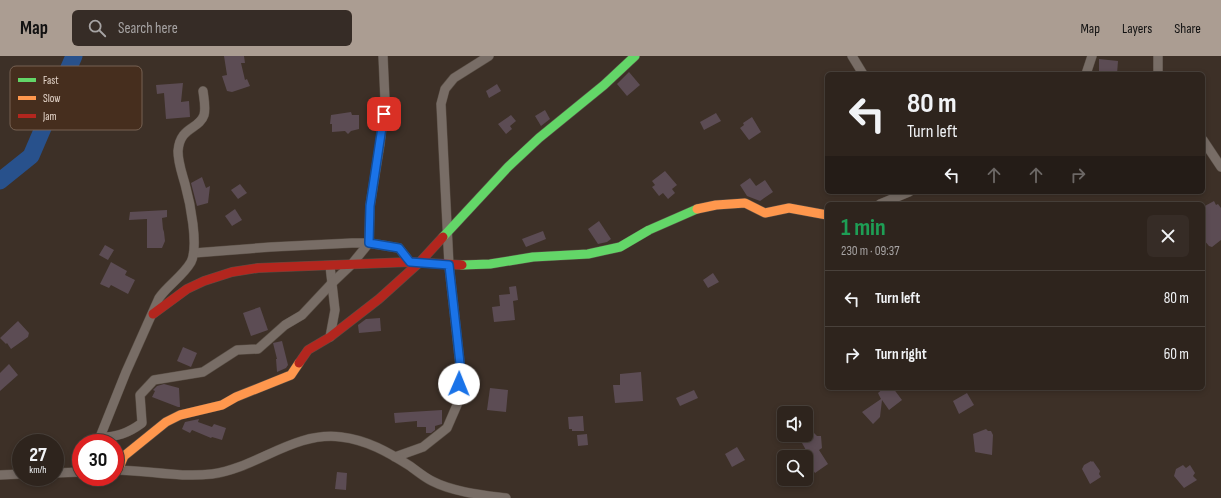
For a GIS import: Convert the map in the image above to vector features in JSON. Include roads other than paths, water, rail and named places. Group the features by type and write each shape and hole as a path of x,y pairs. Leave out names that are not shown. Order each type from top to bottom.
{"street":[{"path":"123,434 142,424 140,395 154,380 203,372 237,350 258,349 285,325 302,315 351,265 369,243 370,206 380,144 385,100 383,56"},
{"path":"395,457 423,447 447,428 457,405 461,373 449,265 441,104 445,89 454,78 489,56"},
{"path":"124,456 166,422 180,415 222,406 236,396 291,375 308,350 330,337 379,300 415,262 448,232 508,167 539,138 604,85 635,56"},
{"path":"852,56 861,72"},
{"path":"1087,72 1092,56"},
{"path":"1158,56 1158,72"},
{"path":"101,434 126,372 159,298 166,288 186,270 194,254 194,231 178,151 184,133 199,123 203,116 205,108 203,91"},
{"path":"1205,143 1221,167"},
{"path":"885,202 904,194"},
{"path":"153,314 187,289 215,277 232,272 265,268 415,262 449,265 490,264 533,257 588,254 620,247 649,230 698,209 716,205 745,203 765,213 789,208 825,215"},
{"path":"194,254 271,247 369,243 399,248 415,262"},
{"path":"330,266 335,310 330,337"},
{"path":"124,471 186,475 212,474 237,468 307,438 324,436 340,437 359,440 376,447 395,457 433,482 470,493 506,498"},
{"path":"0,475 12,474"}],"waterway":[{"path":"70,66 74,56"},
{"path":"0,181 31,156 42,130"}]}
